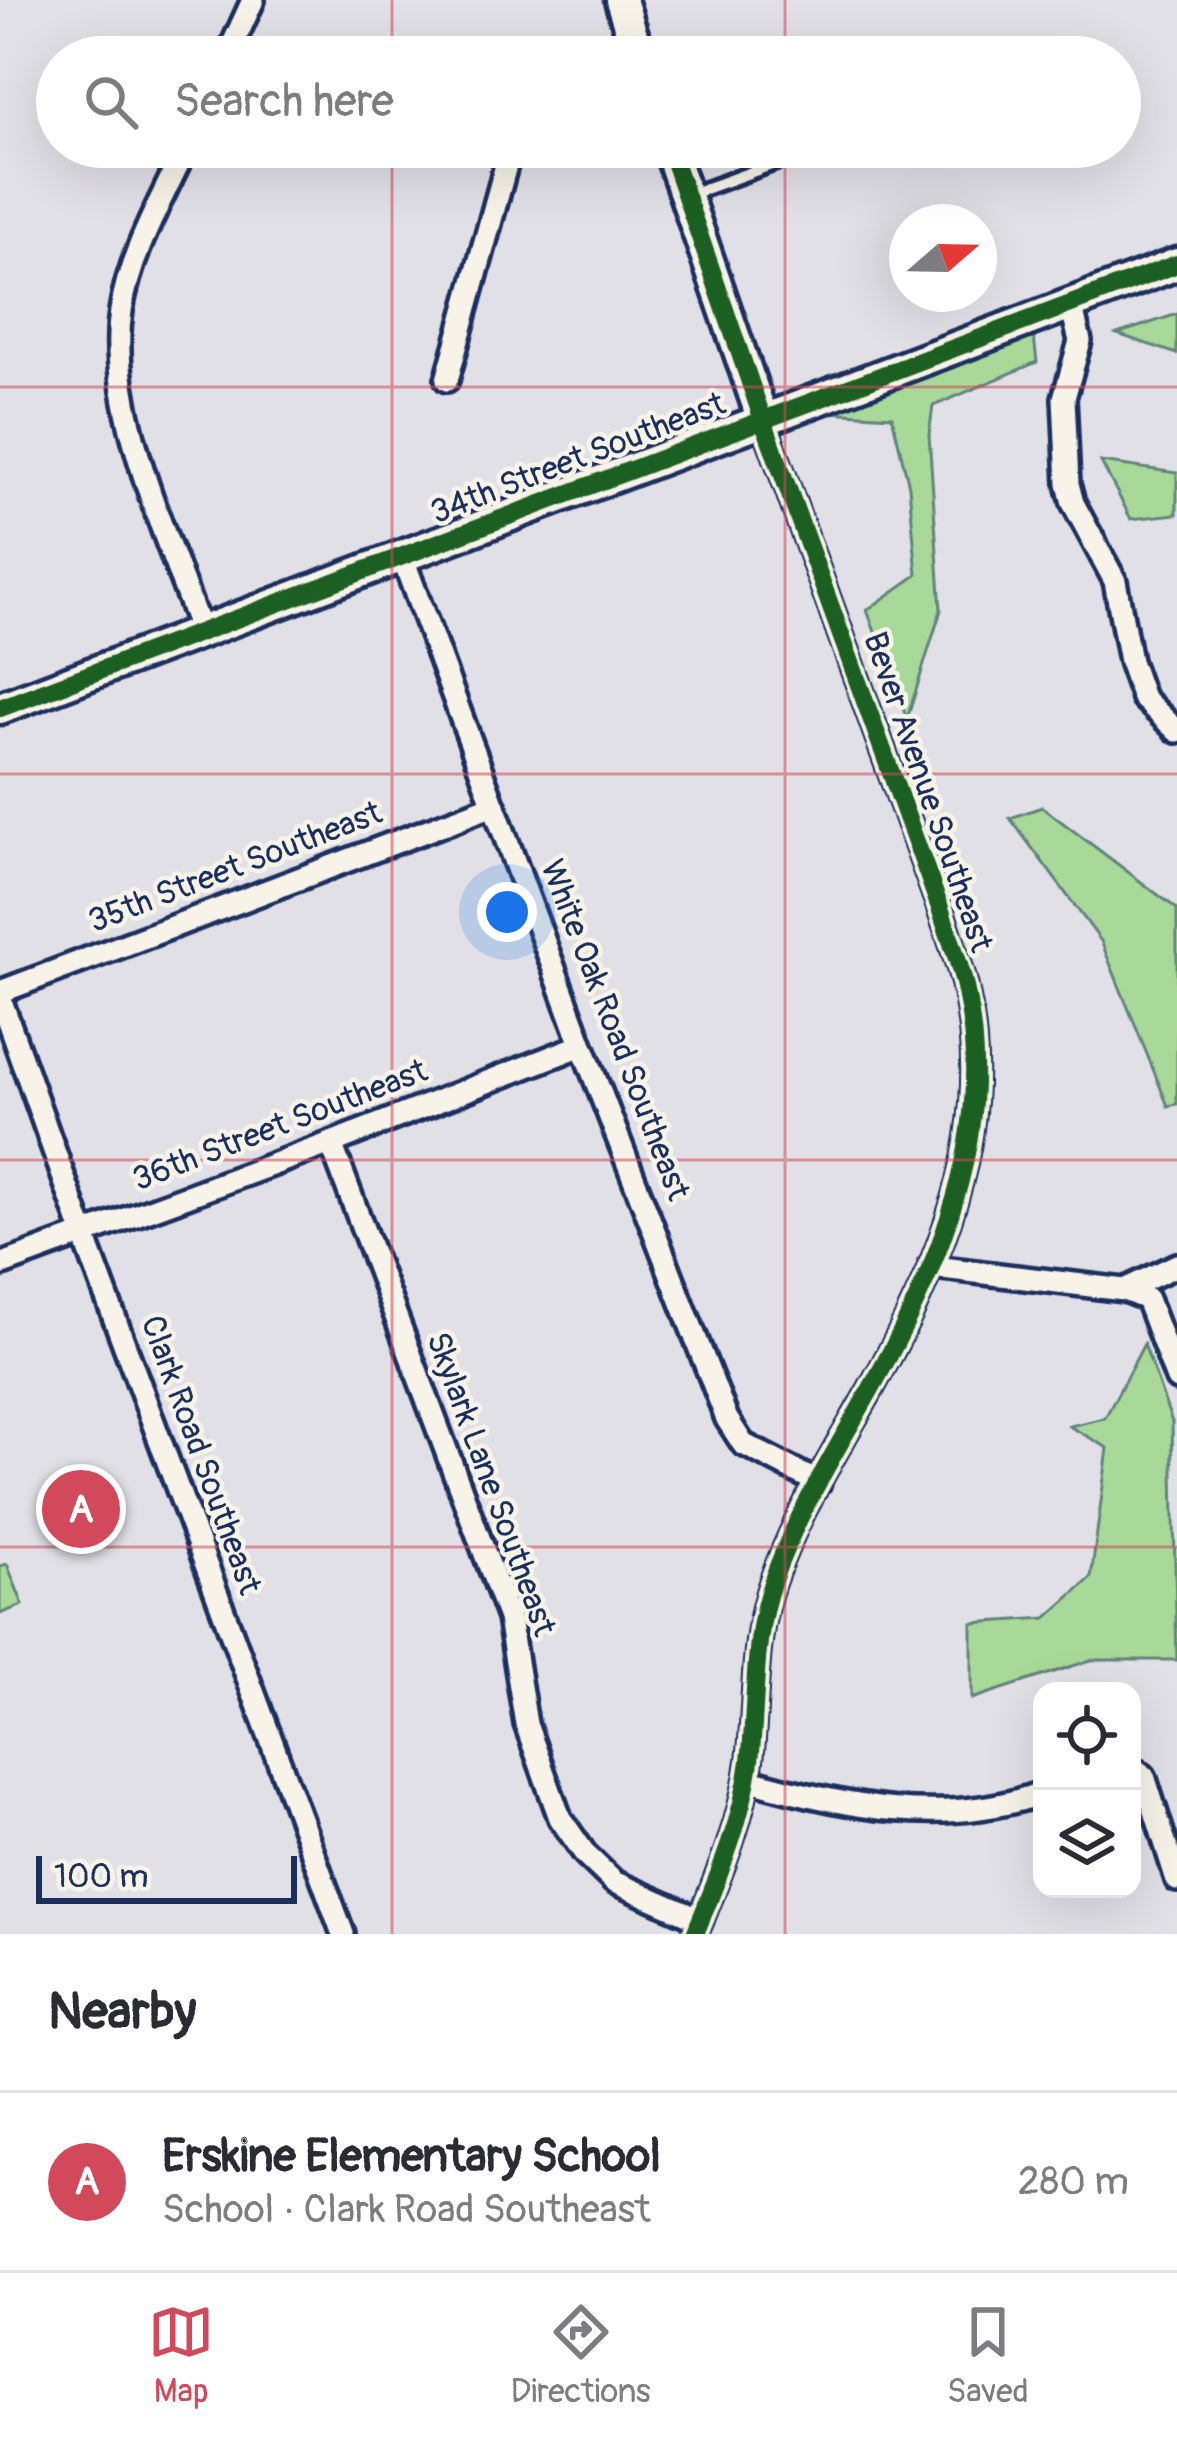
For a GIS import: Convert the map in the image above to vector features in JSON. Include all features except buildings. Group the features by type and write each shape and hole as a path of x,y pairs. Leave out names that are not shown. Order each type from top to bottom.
{"street":[{"path":"237,36 253,0"},
{"path":"621,0 632,36"},
{"path":"176,168 136,256 121,310 119,358 126,416 201,632"},
{"path":"447,380 506,168"},
{"name":"Bever Avenue Southeast","path":"676,168 940,908 965,988 973,1056 969,1134 956,1202 934,1267 819,1483 773,1581 759,1635 747,1779 731,1845 698,1927"},
{"name":"34th Street Southeast","path":"0,708 1177,264"},
{"path":"1071,304 1079,341 1062,418 1072,503 1115,581 1130,661 1143,698 1177,731"},
{"name":"White Oak Road Southeast","path":"402,556 582,1045 728,1419 743,1444 819,1483"},
{"name":"35th Street Southeast","path":"0,995 494,805"},
{"name":"Clark Road Southeast","path":"0,995 83,1234 343,1934"},
{"name":"36th Street Southeast","path":"0,1265 582,1045"},
{"name":"Skylark Lane Southeast","path":"331,1143 509,1618 526,1724 560,1817 585,1854 614,1882 698,1927"},
{"path":"1124,1290 1177,1265"},
{"path":"934,1267 1124,1290 1147,1300 1177,1379"},
{"path":"1141,1774 1177,1880"},
{"path":"747,1779 842,1806 986,1810 1033,1796"}],"lane":[{"path":"685,196 763,168"}],"green space":[{"path":"1177,314 1177,354 1117,334"},
{"path":"1034,337 1037,362 933,406 929,435 941,610 907,719 867,610 917,575 909,486 892,416 827,412"},
{"path":"1101,462 1177,473 1177,514 1131,519"},
{"path":"1042,807 1177,909 1177,1104 1168,1106 1101,941 1010,818"},
{"path":"1144,1344 1172,1422 1177,1660 1091,1660 972,1699 972,1623 1046,1618 1091,1578 1108,1448 1069,1426 1105,1418"},
{"path":"7,1564 23,1605 0,1614 0,1566"}],"cycle path":[{"path":"676,168 963,977 973,1041 974,1095 967,1147 938,1249 894,1347 804,1508 773,1580 758,1647 746,1784 728,1849 695,1934"},
{"path":"0,708 1177,264"}],"place":[{"name":"Erskine Elementary School","path":"81,1509"}]}
